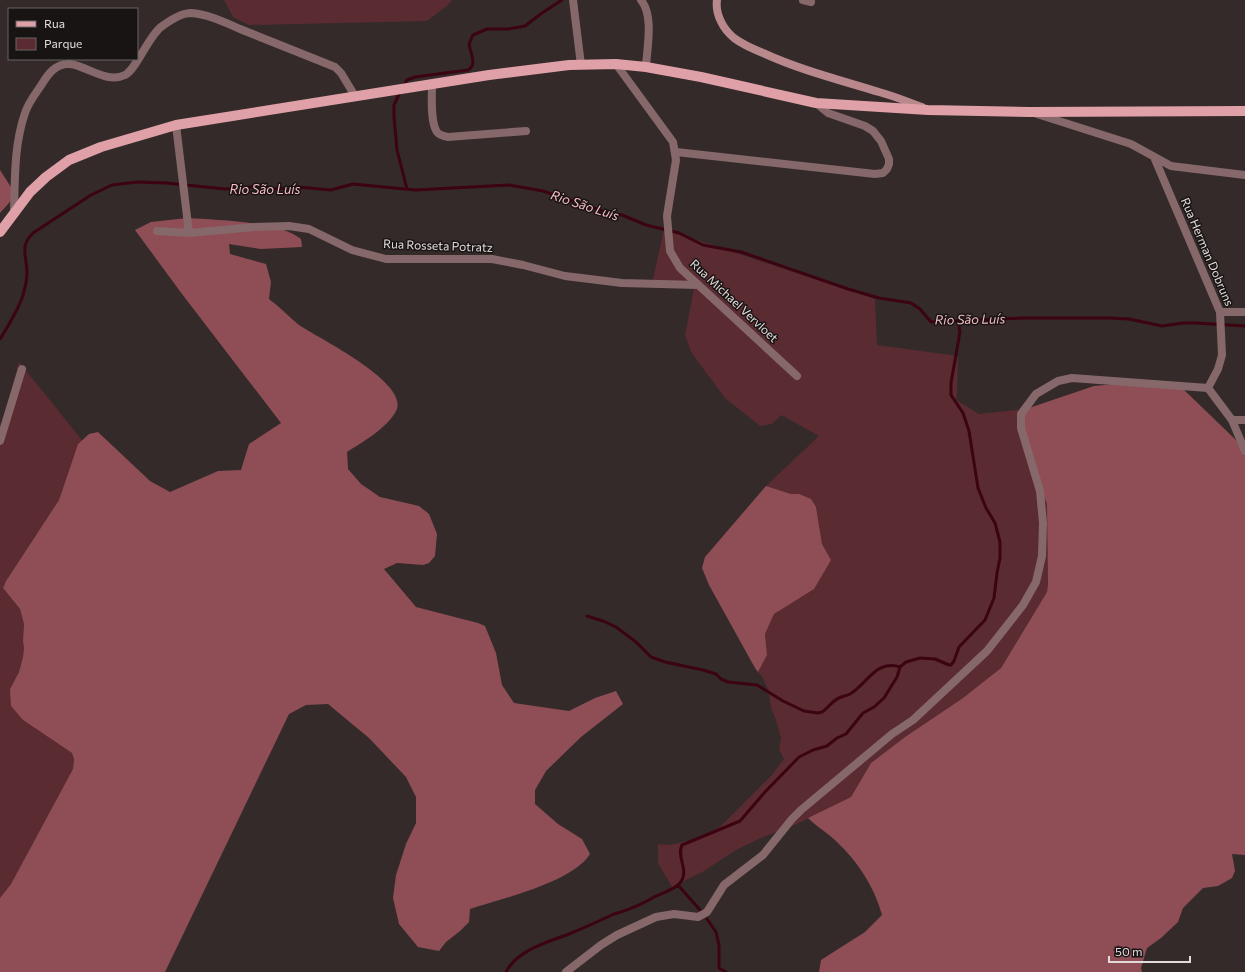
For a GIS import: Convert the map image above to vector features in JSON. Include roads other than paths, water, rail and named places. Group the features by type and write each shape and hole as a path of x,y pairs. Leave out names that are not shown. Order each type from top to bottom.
{"main road":[{"path":"0,232 30,192 46,177 69,160 101,147 176,125 489,74 569,65 616,64 646,67 701,77 816,103 928,110 1029,112 1245,111"}],"street":[{"path":"573,0 582,65"},
{"path":"641,0 645,5 649,21 646,67"},
{"path":"717,0 717,9 725,28 733,37 748,46 781,62 826,77 881,92 928,110"},
{"path":"138,58 159,28 173,19 189,13 200,14 335,67 341,73 355,96"},
{"path":"14,212 15,163 25,111 46,77 53,69 60,65 70,64 114,77 125,75 131,70 137,60"},
{"name":"Rua Michael Vervloet","path":"616,64 666,131 673,142 676,152 667,216 670,251 680,268 797,376"},
{"path":"432,84 433,123 436,131 440,135 448,137 526,131"},
{"path":"676,152 875,174 883,173 887,169 889,164 887,154 881,141 873,131 865,126 828,113 816,103"},
{"path":"1029,112 1131,144 1171,166 1245,175"},
{"path":"176,125 189,233"},
{"name":"Rua Herman Dobruns","path":"1154,157 1220,314 1222,355 1218,369 1208,388"},
{"name":"Rua Rosseta Potratz","path":"157,231 189,233 254,227 289,226 309,229 352,250 386,259 492,259 523,265 564,276 615,282 698,285"},
{"path":"1220,314 1245,312"},
{"path":"0,441 22,368"},
{"path":"566,972 601,945 617,935 645,922 665,915 683,914 698,917 707,912 724,885 762,855 801,810 892,734 913,720 987,651 1026,599 1036,582 1042,556 1043,523 1040,491 1021,428 1021,414 1036,394 1058,381 1072,378 1208,388 1232,420 1245,451"},
{"path":"1232,420 1245,420"}],"waterway":[{"path":"404,85 407,80 415,77 468,70 473,65 473,58 469,44 473,35 487,29 508,29 525,26 562,0"},
{"path":"400,92 394,105 394,117 397,150 407,189"},
{"name":"Rio São Luís","path":"0,339 22,299 27,276 25,247 33,233 91,195 112,185 137,182 166,183 225,189 258,186 274,189 298,187 331,190 353,184 415,190 509,185 543,191 602,211 622,215 646,225 679,233 703,245 741,252 848,289 879,298 911,303 920,309 931,322 1024,318 1109,318 1129,319 1162,326 1183,323 1245,326"},
{"path":"506,972 511,964 525,952 575,932 614,914 637,906 675,887 680,883 684,874 681,854 682,845 740,821 765,792 799,757 813,750 827,746 837,738 846,734 863,713 874,707 884,698 897,677 900,667 906,662 920,658 935,659 951,665 959,647 985,620 994,598 1000,558 1000,542 995,523 986,508 978,488 969,431 963,413 951,395 951,383 960,332 958,321"},
{"path":"587,616 616,627 636,642 651,657 665,662 716,674 721,679 728,682 757,685 783,701 804,711 818,713 822,712 837,699 849,695 856,690 878,669 884,666 892,665 900,667"},
{"path":"678,885 700,910"},
{"path":"707,919 716,932 719,945 719,968 726,972"}]}
